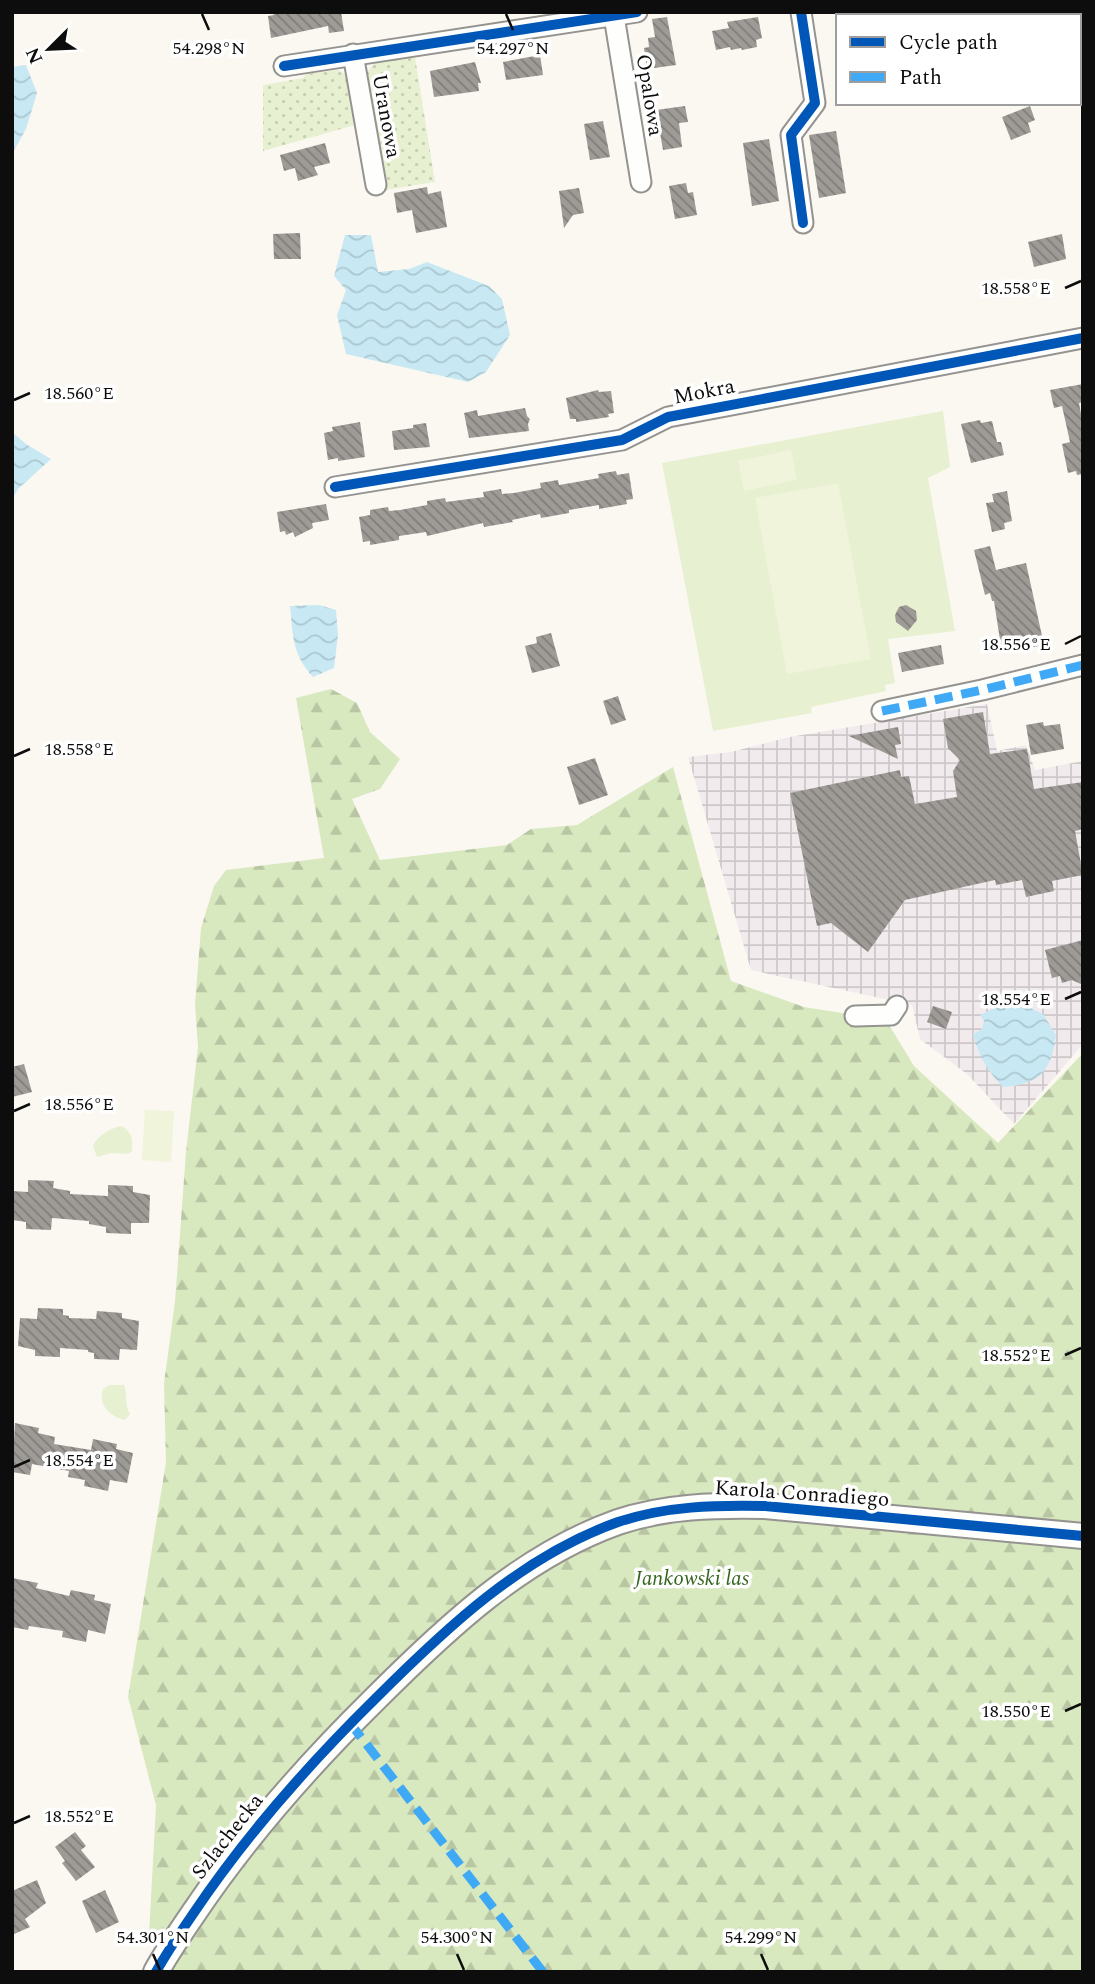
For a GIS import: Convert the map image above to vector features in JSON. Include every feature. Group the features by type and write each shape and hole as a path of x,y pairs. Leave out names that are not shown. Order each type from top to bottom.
{"street":[{"path":"284,66 637,12"},
{"path":"800,12 816,103 791,135 803,223"},
{"name":"Opalowa","path":"614,16 641,182"},
{"name":"Uranowa","path":"353,54 376,185"},
{"name":"Mokra","path":"335,487 622,440 668,417 1083,338"},
{"path":"882,711 982,690 1083,664"},
{"path":"855,1016 891,1016 897,1006"},
{"name":"Karola Conradiego","path":"341,1732 415,1659 494,1590 528,1567 579,1539 644,1514 681,1508 765,1506 1083,1536"},
{"name":"Szlachecka","path":"156,1972 214,1882 264,1818 341,1732"}],"shaded area":[{"path":"987,704 997,751 1026,745 1035,770 1083,761 1083,1044 1014,1124 967,1074 920,1039 912,1005 751,970 688,757 731,752 790,737"}],"green space":[{"path":"415,57 435,182 385,190 366,74 374,63"},
{"path":"338,70 347,75 355,125 263,151 263,85 303,78 306,74"},
{"path":"943,411 950,467 928,478 955,631 888,639 895,683 885,685 886,691 811,707 812,713 713,731 662,463"},
{"path":"791,450 797,480 744,491 738,461"},
{"path":"838,483 871,659 787,674 755,498"},
{"name":"Jankowski las","path":"331,689 357,703 370,732 400,759 380,789 352,799 380,860 507,845 531,829 577,825 673,767 731,981 804,1007 886,1020 914,1066 998,1143 1083,1053 1083,1972 171,1972 172,1967 149,1935 156,1805 128,1697 166,1462 164,1383 175,1302 186,1152 198,1047 195,1004 201,928 214,886 226,870 324,858 296,698"},
{"path":"145,1110 174,1111 171,1162 142,1160"},
{"path":"122,1126 131,1137 132,1151 128,1154 111,1153 97,1157 93,1146 98,1139 109,1130"},
{"path":"109,1385 124,1385 130,1414 125,1420 114,1416 104,1405 103,1389"}],"water":[{"path":"26,65 37,93 26,129 12,154 12,67"},
{"path":"345,235 371,235 378,272 409,269 427,262 489,286 502,299 510,335 486,372 468,382 346,354 337,315 346,290 334,276"},
{"path":"12,432 51,459 18,489 12,500"},
{"path":"319,605 336,610 338,635 334,668 313,677 297,652 290,606"},
{"path":"1020,1003 1043,1014 1056,1035 1054,1047 1047,1066 1035,1079 1003,1087 984,1063 973,1034 982,1029 984,1021 980,1015 997,1007"}],"building":[{"path":"273,12 341,12 344,31 329,33 328,26 271,38 268,16 274,15"},
{"path":"667,17 676,65 647,69 644,48 649,47 648,38 655,37 652,19"},
{"path":"758,17 762,38 756,40 757,47 716,50 712,31 729,28 727,22"},
{"path":"540,55 543,75 506,80 503,62"},
{"path":"475,62 481,83 478,83 479,91 434,97 430,71"},
{"path":"685,106 688,122 679,123 682,147 663,150 656,110"},
{"path":"1030,106 1035,120 1028,123 1031,132 1011,140 1002,117"},
{"path":"603,121 610,157 590,160 584,124"},
{"path":"836,131 846,193 819,198 809,135"},
{"path":"769,139 779,201 752,206 743,143"},
{"path":"325,143 330,163 314,167 318,175 298,181 295,168 284,171 280,155"},
{"path":"686,183 688,193 693,192 697,215 675,219 669,186"},
{"path":"427,187 428,194 441,191 447,227 416,233 412,210 397,213 394,193"},
{"path":"579,188 584,213 573,215 564,228 559,191"},
{"path":"300,233 301,259 274,259 273,234"},
{"path":"1062,234 1066,259 1034,267 1028,242"},
{"path":"1083,384 1083,402 1079,403 1083,425 1083,474 1077,475 1076,471 1068,473 1062,444 1070,442 1062,406 1054,408 1050,390"},
{"path":"598,390 611,391 614,413 608,414 609,417 576,422 576,419 570,419 566,398"},
{"path":"525,408 530,419 529,431 469,438 464,413 477,410 478,416"},
{"path":"980,420 981,423 992,421 997,442 1001,442 1004,455 971,463 961,424"},
{"path":"360,422 365,457 328,460 324,433 333,431 332,427"},
{"path":"426,423 430,447 394,450 392,431"},
{"path":"616,471 617,475 629,473 633,499 626,500 627,504 599,509 599,505 541,518 540,514 484,527 483,523 427,536 426,532 399,536 399,540 370,545 370,541 363,542 359,517 370,515 370,510 388,507 389,511 400,510 427,505 427,501 445,498 446,502 484,497 483,492 501,489 502,494 514,493 541,488 540,483 558,480 559,485 599,478 598,474"},
{"path":"1007,491 1012,521 1004,523 1005,529 992,532 986,503 994,502 992,494"},
{"path":"326,504 329,520 312,523 313,528 295,537 293,532 286,535 285,531 280,532 277,512"},
{"path":"990,546 996,570 1026,563 1044,645 1002,653 994,601 990,593 985,595 974,550"},
{"path":"906,605 916,611 917,620 908,631 896,622 895,615 899,607"},
{"path":"551,633 560,666 532,673 525,646 537,643 536,637"},
{"path":"941,645 944,664 902,672 898,653"},
{"path":"618,696 626,720 611,725 603,701"},
{"path":"983,712 990,754 1027,749 1034,789 1083,782 1083,829 1075,831 1083,875 1052,881 1054,891 1026,897 1022,880 996,885 995,880 905,900 868,952 831,923 817,926 790,793 900,770 901,777 909,776 915,804 957,797 953,771 960,760 948,748 943,719"},
{"path":"1043,722 1044,726 1060,724 1064,749 1031,755 1026,725"},
{"path":"898,727 901,744 895,745 898,759 849,736"},
{"path":"595,758 608,795 579,805 567,767"},
{"path":"1083,940 1083,985 1072,980 1062,983 1060,976 1052,978 1045,950"},
{"path":"933,1006 952,1012 946,1029 927,1022"},
{"path":"24,1064 32,1092 12,1097 12,1067"},
{"path":"28,1180 54,1181 53,1188 70,1191 70,1194 108,1196 108,1185 133,1186 133,1192 150,1195 149,1223 131,1223 131,1234 106,1233 106,1227 89,1224 89,1221 52,1218 51,1230 26,1229 26,1222 12,1220 12,1191 28,1192"},
{"path":"38,1308 63,1309 63,1315 69,1318 96,1319 97,1311 122,1313 122,1318 139,1321 137,1350 120,1349 119,1360 94,1359 94,1353 88,1350 60,1348 60,1357 35,1356 35,1350 18,1346 20,1318 37,1319"},
{"path":"15,1423 39,1428 38,1433 55,1437 54,1444 91,1450 93,1439 117,1444 116,1449 133,1453 127,1483 110,1480 108,1491 84,1486 85,1480 68,1477 69,1471 32,1464 30,1475 12,1472"},
{"path":"12,1578 38,1583 36,1588 69,1596 71,1590 95,1595 94,1600 111,1604 105,1634 88,1630 86,1642 62,1637 63,1631 29,1626 28,1630 12,1627"},
{"path":"75,1832 86,1846 81,1850 95,1867 76,1881 62,1863 65,1861 55,1847"},
{"path":"37,1880 46,1903 25,1919 30,1927 12,1935 12,1891"},
{"path":"105,1890 119,1922 96,1933 82,1901"}],"marked path":[{"path":"882,711 1083,665"},
{"path":"350,1723 543,1972"}],"cycle path":[{"path":"284,66 637,12"},
{"path":"801,12 815,103 791,135 803,223"},
{"path":"335,487 622,440 668,417 1083,338"},
{"path":"156,1972 183,1928 234,1856 302,1775 350,1724 429,1646 487,1597 518,1574 583,1536 636,1517 709,1506 765,1506 1083,1536"}]}
